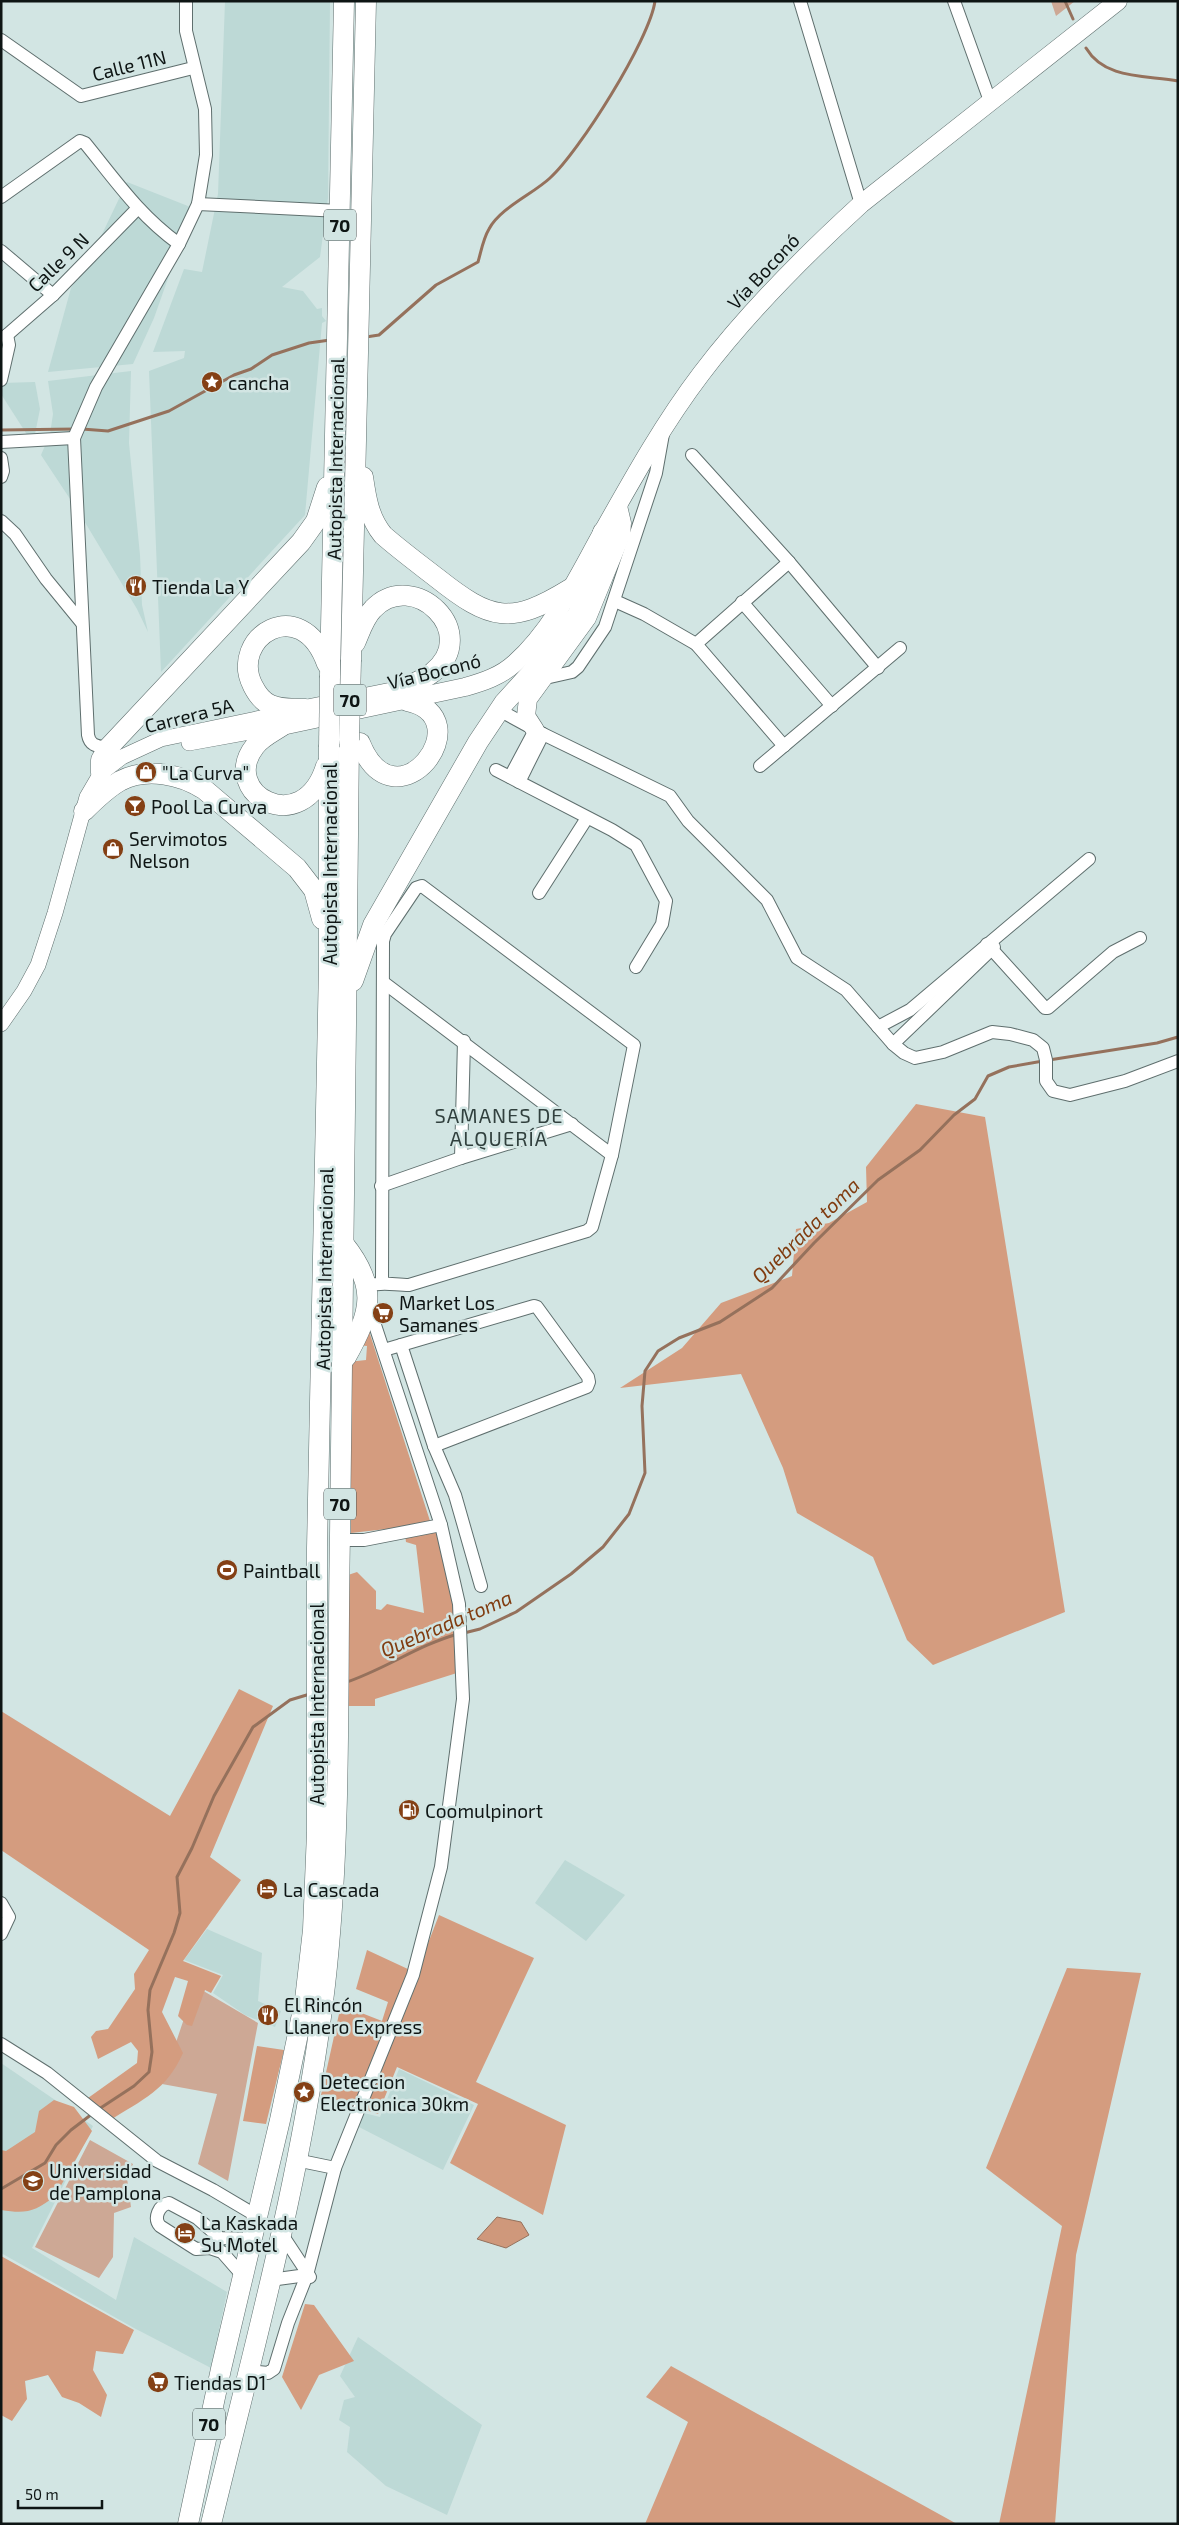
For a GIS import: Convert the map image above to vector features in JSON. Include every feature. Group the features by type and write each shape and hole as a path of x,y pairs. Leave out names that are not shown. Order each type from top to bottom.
{"highway":[{"name":"Autopista Internacional","path":"188,2524 305,2000 315,1895 316,1548 329,965 330,673 344,1"},
{"name":"Autopista Internacional","path":"211,2524 281,2233 296,2160 323,1999 332,1909 337,1754 346,1012 355,742 350,692 366,1"},
{"path":"355,416 368,508 377,528 388,540 466,601 484,610 504,614 527,611 570,589"},
{"path":"101,773 101,760 108,748 278,568 310,531 323,503 335,448"},
{"path":"346,1012 357,965 373,925 455,781 499,710 557,643 578,614 591,581 603,532"},
{"path":"351,656 364,621 378,604 391,599 407,597 423,600 433,606 444,618 449,632 447,653 433,672 404,695 434,714 438,725 434,747 419,767 403,776 386,776 372,765 355,742"},
{"path":"306,709 276,707 260,698 249,675 248,659 252,647 261,636 272,629 285,626 297,628 310,634 319,644 330,673"},
{"path":"282,726 254,747 248,760 246,773 249,785 256,795 265,802 287,806 305,799 321,779 329,750"},
{"path":"84,811 109,788 132,776 171,775 194,783 280,852 307,879 318,903 329,965"},
{"path":"343,1242 358,1263 372,1290 361,1327 343,1361"}],"main road":[{"name":"Vía Boconó","path":"282,726 404,695 468,676 496,666 528,650 570,589 665,426 701,374 756,308 822,239 861,204 1118,1"},
{"path":"539,732 527,718 528,700 541,679 583,625 595,602 621,535 622,522 618,506"},
{"name":"Vía Boconó","path":"306,709 404,695"}],"street":[{"path":"108,748 93,745 89,742 88,734 74,438 96,387 179,244 198,204 206,155 205,109 193,68 186,31 186,1"},
{"path":"800,1 861,204"},
{"path":"954,1 990,101"},
{"name":"Calle 11N","path":"1,40 81,96 193,68"},
{"path":"1,197 80,141 85,143 137,208 157,228 179,244"},
{"path":"198,204 340,211"},
{"name":"Calle 9 N","path":"4,335 53,295 137,208"},
{"path":"1,251 53,295"},
{"path":"1,380 9,345 4,335"},
{"path":"541,679 572,672 578,667 600,637 615,601 628,552 656,472 665,426"},
{"path":"1,442 74,438"},
{"path":"692,455 789,562 878,668"},
{"path":"1,458 3,471 1,476"},
{"path":"1,521 15,534 46,579 82,623"},
{"path":"696,644 789,562"},
{"path":"615,601 644,614 696,644 784,746"},
{"path":"742,602 832,706"},
{"path":"583,625 600,637"},
{"path":"760,766 900,648"},
{"name":"Carrera 5A","path":"1,1024 24,991 38,965 55,913 90,789 101,773 122,757 161,739 306,709"},
{"path":"499,710 539,732 670,796 688,821 767,900 797,958 846,990 893,1044 915,1058 942,1052 992,1032 1033,1040 1043,1048 1046,1060 1046,1081 1053,1091 1070,1095 1125,1081 1178,1061"},
{"name":"Carrera 5A","path":"84,811 93,794 111,774 141,755 173,745 282,726"},
{"path":"514,779 539,732"},
{"path":"496,770 636,845 666,901 662,924 636,968"},
{"path":"539,893 587,818"},
{"path":"893,1044 946,986 1089,859"},
{"path":"248,2371 268,2373 274,2370 288,2323 311,2278 335,2168 413,1975 441,1867 463,1699 459,1604 441,1524 384,1350 372,1290 381,1186 383,941 385,934 416,888 422,886 634,1045 612,1155 596,1222 587,1231 409,1285 393,1285 372,1290"},
{"path":"990,947 1041,1006 1048,1008 1113,952 1140,938"},
{"path":"383,982 464,1041 612,1155"},
{"path":"878,1026 894,1020 946,986"},
{"path":"461,1158 464,1041"},
{"path":"381,1186 461,1158 572,1124"},
{"path":"384,1350 534,1306 588,1377 587,1387 434,1446"},
{"path":"401,1345 434,1446 455,1495 481,1586"},
{"path":"340,1540 364,1540 441,1524"},
{"path":"1,1902 9,1916 1,1934"},
{"path":"1,2044 47,2073 157,2161 213,2190 257,2216"},
{"path":"296,2160 335,2168"},
{"path":"243,2276 222,2252 210,2248 196,2249 160,2226 156,2221 157,2216 162,2206 169,2203 197,2218 215,2234 226,2240 252,2239"},
{"path":"281,2233 311,2278"},
{"path":"210,2248 215,2234"},
{"path":"270,2280 311,2278"}],"shaded area":[{"path":"225,1 330,1 328,198 320,257 282,287 303,291 317,309 322,308 322,316 326,321 322,323 305,515 161,672 149,371 184,358 185,351 153,352 184,269 202,272 218,194"},
{"path":"1051,1 1075,1 1056,16"},
{"path":"127,182 193,208 154,318 133,364 48,372 71,288 93,253"},
{"path":"131,371 129,443 140,555 142,605 148,632 137,609 80,514 41,455 50,434 53,414 48,381"},
{"path":"35,382 40,409 33,444 1,394 1,383"},
{"path":"916,1104 985,1117 1065,1612 933,1665 907,1640 873,1557 797,1513 783,1468 741,1374 620,1388 682,1348 721,1303 792,1276 796,1229 829,1223 867,1202 866,1167"},
{"path":"368,1328 431,1524 351,1533 348,1362 366,1360 367,1346 355,1345"},
{"path":"440,1528 456,1600 460,1672 375,1699 375,1706 345,1706 348,1575 357,1572 376,1591 376,1609 381,1610 387,1604 424,1613 416,1545 406,1542 405,1535"},
{"path":"239,1689 273,1706 210,1857 241,1880 183,1961 221,1976 211,1993 205,1990 192,2026 187,2025 178,2016 188,1981 175,1977 162,2012 183,2053 169,2077 161,2085 143,2100 109,2121 88,2098 137,2063 138,2051 131,2042 98,2059 91,2037 96,2031 108,2029 135,1989 134,1974 149,1950 1,1850 1,1711 170,1816"},
{"path":"565,1860 625,1895 586,1941 535,1903"},
{"path":"439,1915 534,1958 476,2082 566,2125 543,2215 450,2163 478,2104 397,2067 378,2114 321,2095 341,2005 382,2021 388,2002 356,1989 367,1950 410,1970 372,2059 382,2062"},
{"path":"207,1929 262,1953 258,2001 281,2011 275,2027 245,2015 213,1993 223,1975 184,1960"},
{"path":"1067,1968 1141,1973 1076,2255 1055,2524 999,2524 1062,2226 986,2168"},
{"path":"195,1986 258,2023 228,2181 198,2164 217,2094 162,2084"},
{"path":"257,2046 284,2050 266,2124 243,2121"},
{"name":"Universidad de Pamplona","path":"1,2063 93,2126 32,2248 116,2300 134,2237 227,2292 211,2368 134,2328 1,2253"},
{"path":"399,2069 474,2105 443,2170 357,2126 360,2112 380,2117"},
{"path":"54,2100 74,2107 92,2131 55,2196 36,2209 24,2212 1,2210 1,2150 6,2151 35,2132 39,2111"},
{"path":"90,2140 133,2164 127,2178 131,2207 114,2213 113,2257 99,2278 35,2247"},
{"path":"497,2217 521,2222 529,2235 506,2248 477,2239"},
{"path":"1,2256 134,2330 123,2354 96,2351 93,2370 107,2395 101,2417 79,2403 62,2397 48,2375 25,2381 27,2399 12,2421 1,2415"},
{"path":"305,2304 314,2305 354,2361 319,2375 301,2410 282,2377"},
{"path":"358,2337 482,2425 447,2515 386,2486 347,2452 350,2427 339,2420 344,2400 355,2397 340,2376"},
{"path":"671,2366 957,2524 645,2524 688,2422 646,2397"}],"waterway":[{"path":"366,337 379,335 436,285 478,262 485,237 494,221 543,184 563,164 595,121 612,94 641,41 655,1"},
{"path":"1065,1 1073,19"},
{"path":"1086,48 1104,66 1115,71 1178,81"},
{"path":"82,429 108,431 169,411 234,375 251,369 272,355 309,343 330,340"},
{"path":"1,430 76,429"},
{"name":"Quebrada toma","path":"1049,1060 1157,1043 1178,1037"},
{"name":"Quebrada toma","path":"464,1633 480,1629 516,1612 571,1574 603,1547 629,1514 645,1473 642,1406 645,1371 658,1351 679,1338 720,1322 772,1288 814,1243 878,1180 920,1150 954,1115 975,1099 988,1076 1009,1067 1043,1061"},
{"name":"Quebrada toma","path":"344,1683 359,1678 429,1644 458,1634"},
{"name":"Quebrada toma","path":"99,2109 134,2086 149,2072 152,2052 148,2010 150,1990 174,1933 180,1913 177,1877 192,1848 214,1796 253,1727 290,1700 310,1694"},
{"name":"Quebrada toma","path":"1,2189 45,2163 56,2145 71,2130 92,2114"}],"place":[{"name":"cancha","path":"212,382"},
{"name":"Tienda La Y","path":"136,586"},
{"name":"\"La Curva\"","path":"146,772"},
{"name":"Pool La Curva","path":"135,806"},
{"name":"Servimotos Nelson","path":"113,849"},
{"name":"Market Los Samanes","path":"383,1313"},
{"name":"Paintball","path":"227,1570"},
{"name":"Coomulpinort","path":"409,1810"},
{"name":"La Cascada","path":"267,1889"},
{"name":"El Rincón Llanero Express","path":"268,2015"},
{"name":"Deteccion Electronica 30km","path":"304,2092"},
{"name":"Universidad de Pamplona","path":"33,2181"},
{"name":"La Kaskada Su Motel","path":"185,2233"},
{"name":"Tiendas D1","path":"158,2382"}],"district":[{"name":"SAMANES DE ALQUERÍA","path":"499,1126"}]}
